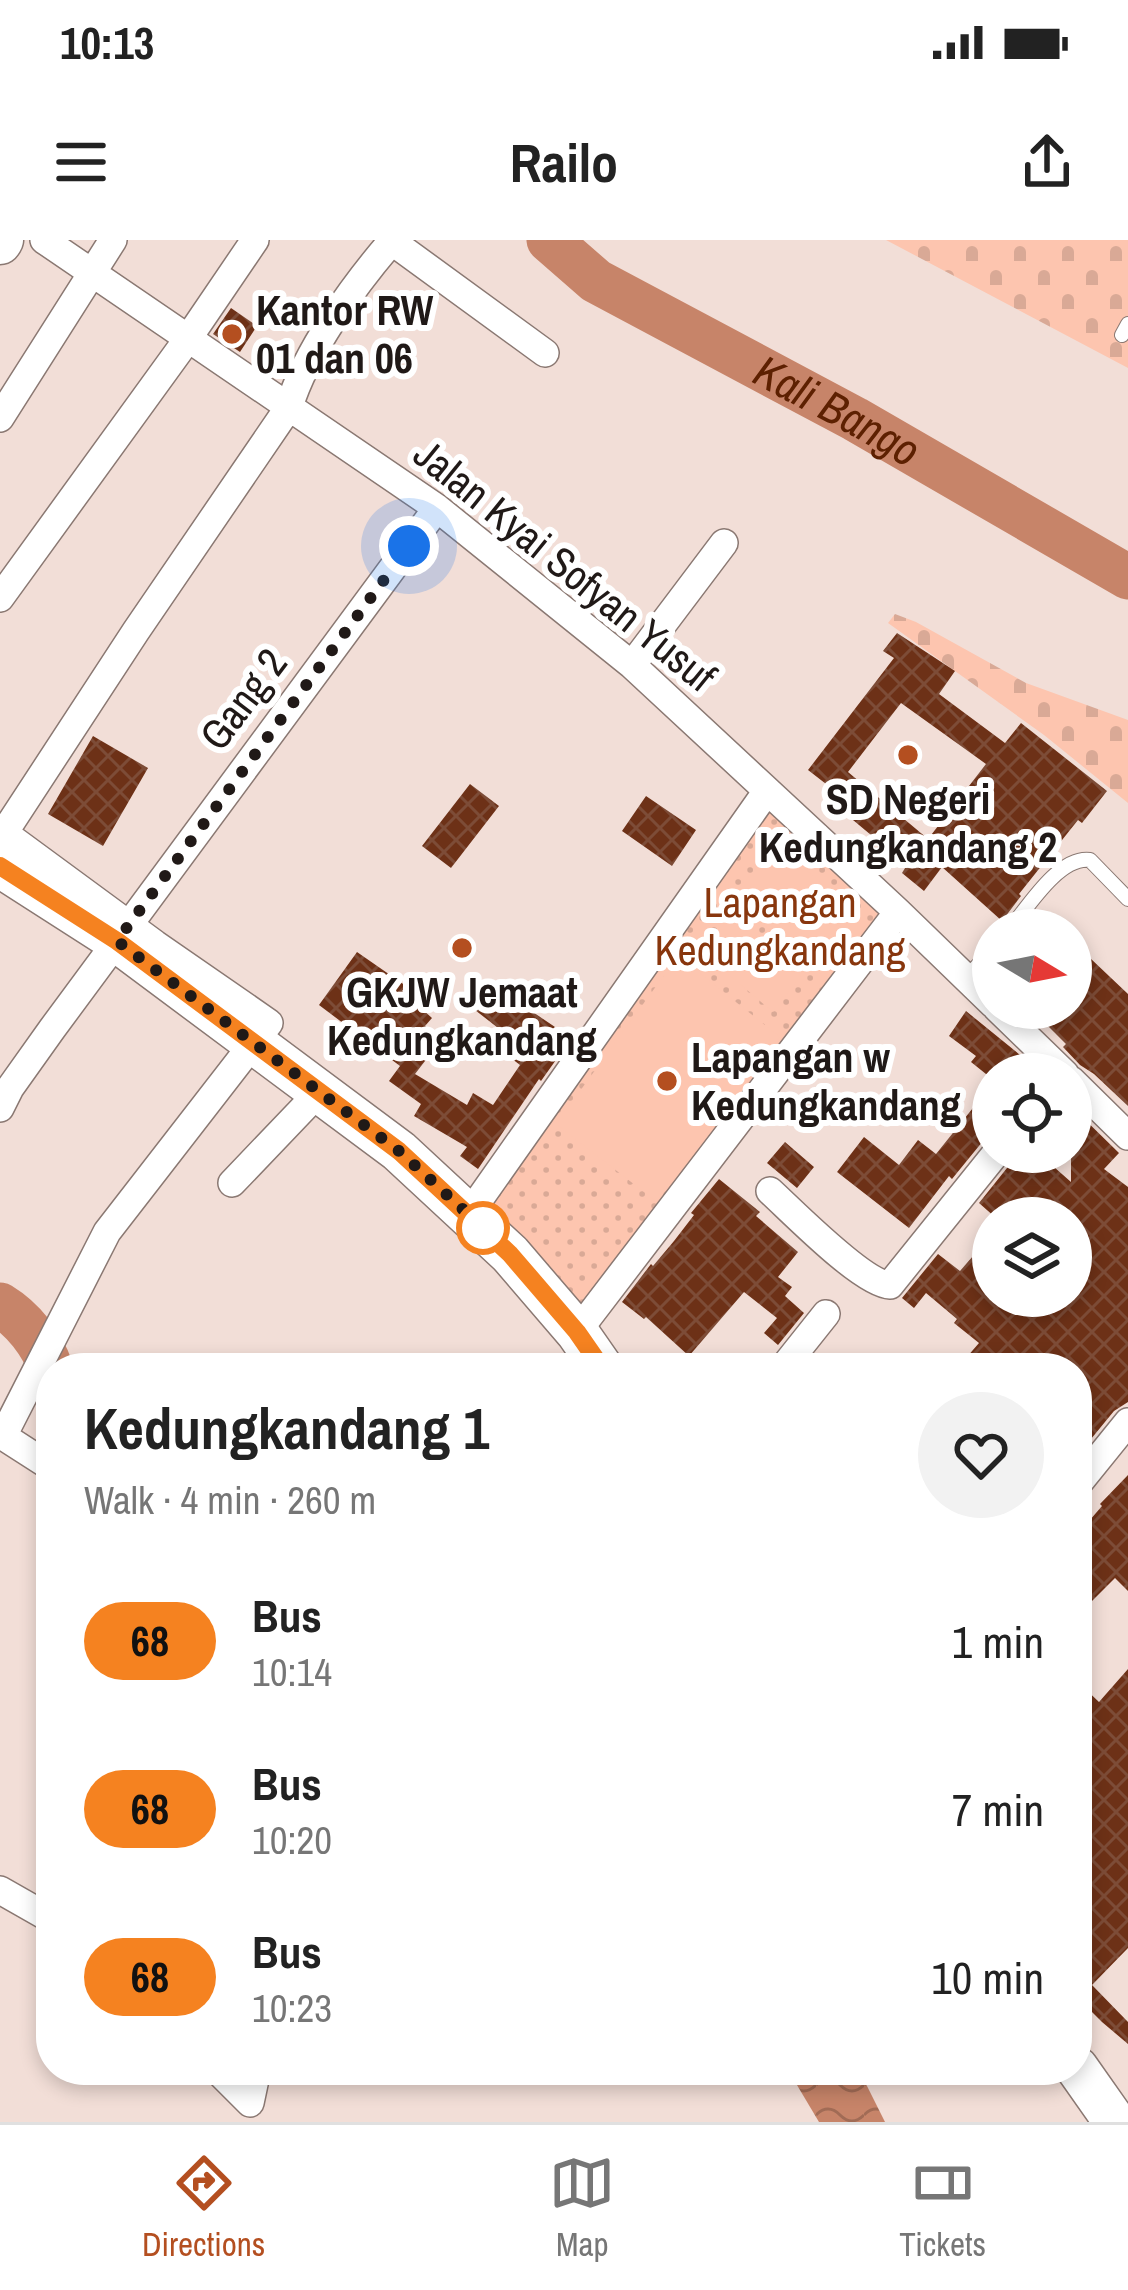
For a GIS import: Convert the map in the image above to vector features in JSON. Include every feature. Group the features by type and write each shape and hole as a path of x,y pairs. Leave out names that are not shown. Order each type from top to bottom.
{"main road":[{"path":"0,866 117,941 399,1151 510,1254 592,1353"},
{"path":"1089,2085 1115,2122"}],"street":[{"name":"Jalan Kyai Sofyan Yusuf","path":"44,240 437,508 632,664 972,984"},
{"path":"0,418 113,240"},
{"path":"0,598 255,240"},
{"path":"45,1353 107,1232 269,1022 0,834 289,406 296,384 338,312 391,240 545,353"},
{"name":"Gang 2","path":"0,1108 117,941 437,508"},
{"path":"632,664 724,542"},
{"path":"469,1214 767,791"},
{"path":"577,1332 898,912"},
{"name":"Jalan Kyai Sofyan Yusuf","path":"1018,1029 1043,1053"},
{"path":"232,1183 319,1091"},
{"name":"Jalan Kyai Sofyan Yusuf","path":"1092,1101 1128,1136"},
{"path":"770,1191 856,1268 878,1284 890,1285 981,1173"},
{"path":"795,1353 826,1314"},
{"path":"36,1371 3,1436 36,1457"},
{"path":"1092,1466 1128,1421"},
{"path":"0,1890 36,1910"},
{"path":"232,2085 250,2103 254,2085"}],"lane":[{"path":"1027,909 1064,866 1076,859 1090,860 1128,898"},
{"path":"966,978 972,972"}],"green space":[{"path":"886,240 1128,240 1128,368"},
{"path":"895,614 1026,683 1128,720 1128,803 1044,735 888,623"},
{"name":"Lapangan Kedungkandang","path":"770,811 881,916 581,1308 490,1204"},
{"path":"777,843 868,926 824,977 732,897"},
{"path":"729,916 801,976 773,1012 701,951"},
{"name":"Lapangan w Kedungkandang","path":"678,956 780,1037 657,1202 556,1124"}],"water":[{"path":"797,2085 866,2085 885,2122 819,2122"}],"building":[{"name":"Kantor RW 01 dan 06","path":"231,308 257,326 240,352 213,334"},
{"path":"897,633 955,671 939,694 1005,743 1021,723 1107,791 1082,823 1078,820 1011,909 989,909 942,867 924,891 902,873 907,865 841,810 848,801 808,770 894,658 883,651","holes":["901,703 986,764 928,839 848,772"]},
{"path":"93,736 148,768 103,846 48,814"},
{"path":"470,784 499,806 451,868 422,846"},
{"path":"646,796 696,830 672,866 622,831"},
{"path":"357,952 406,986 402,991 432,1018 425,1026 442,1039 415,1074 467,1105 473,1093 493,1105 520,1065 507,1055 516,1042 475,1010 488,994 508,1010 515,1000 555,1027 546,1038 563,1050 478,1169 460,1156 467,1147 414,1116 421,1104 389,1081 400,1066 319,1005"},
{"path":"1092,960 1128,994 1128,1106 1092,1073 1092,1053 1069,1053 1063,1047 1066,1044 1051,1029 1092,1029"},
{"path":"966,1011 972,1016 972,1029 988,1029 1018,1053 972,1053 949,1036"},
{"path":"972,1109 972,1154 909,1228 837,1172 864,1137 899,1165 918,1140 936,1154"},
{"path":"1092,1127 1119,1153 1104,1169 1128,1187 1128,1402 1092,1438 1092,1353 970,1353 979,1343 926,1293 914,1308 902,1298 938,1254 960,1271 972,1257 972,1317 1092,1317 1092,1197 984,1197 1003,1173 1061,1173 1071,1182 1071,1173 1092,1173"},
{"path":"785,1142 814,1167 797,1188 767,1163"},
{"path":"719,1179 798,1252 778,1277 792,1287 785,1296 804,1313 778,1345 764,1333 777,1318 744,1292 692,1353 622,1302 674,1241 694,1215 691,1213"},
{"path":"1128,1475 1128,1591 1115,1578 1092,1601 1092,1518"},
{"path":"1128,1669 1128,1948 1092,1985 1092,1695 1099,1702"},
{"path":"1092,1985 1128,2022 1128,2044 1092,2012"}],"waterway":[{"name":"Kali Bango","path":"549,240 596,281 855,419 1128,577"},
{"path":"0,1305 31,1332 43,1353"}],"bus line":[{"name":"68","path":"0,866 117,941 399,1151 510,1254 592,1353"}],"place":[{"name":"Kantor RW 01 dan 06","path":"232,334"},
{"name":"SD Negeri Kedungkandang 2","path":"908,755"},
{"name":"GKJW Jemaat Kedungkandang","path":"462,948"},
{"name":"Lapangan w Kedungkandang","path":"667,1081"}],"route":[{"path":"409,546 117,941 399,1151 490,1234 483,1228"}]}
